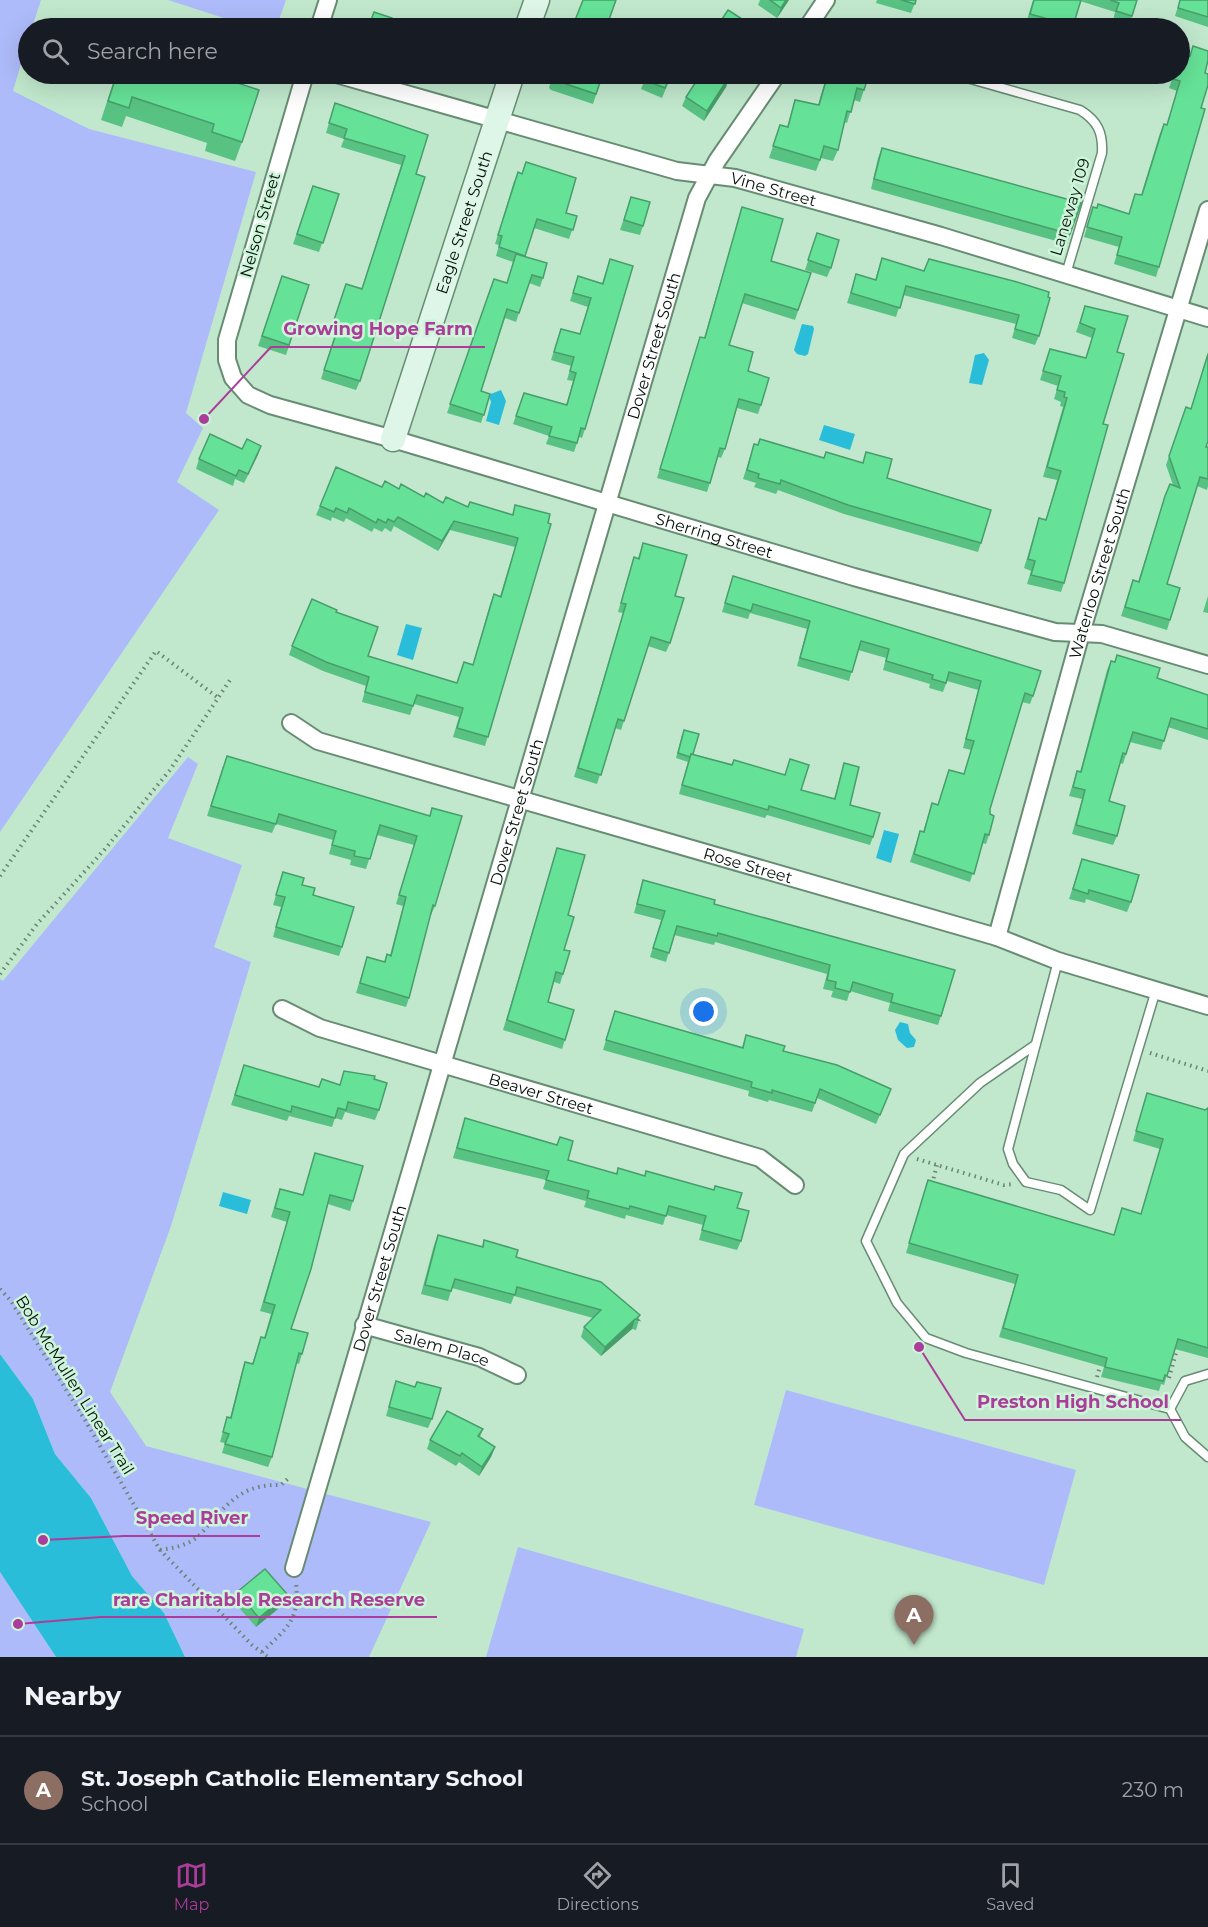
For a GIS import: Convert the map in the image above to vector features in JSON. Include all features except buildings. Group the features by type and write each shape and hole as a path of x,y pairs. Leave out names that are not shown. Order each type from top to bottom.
{"street":[{"path":"322,18 328,0"},
{"path":"531,18 537,0"},
{"path":"814,18 826,0"},
{"name":"Nelson Street","path":"233,378 228,360 227,340 302,84"},
{"name":"Vine Street","path":"371,84 677,171 735,178 1066,274 1208,318"},
{"name":"Eagle Street South","path":"393,439 509,84"},
{"name":"Dover Street South","path":"294,1568 697,198 709,175 770,84"},
{"name":"Waterloo Street South","path":"998,937 1081,633 1208,210"},
{"name":"Sherring Street","path":"233,378 248,394 270,405 1055,632 1102,634 1208,665"},
{"name":"Rose Street","path":"291,723 318,741 998,937 1058,961 1208,1006"},
{"name":"Beaver Street","path":"282,1009 320,1028 760,1158 795,1185"},
{"name":"Salem Place","path":"364,1325 480,1358 517,1375"}],"lane":[{"name":"Laneway 109","path":"988,84 1080,110 1091,117 1099,127 1103,140 1102,153 1066,274"},
{"path":"1058,961 1008,1149 1013,1164 1026,1182 1061,1190 1090,1210 1156,990"},
{"path":"1035,1045 980,1083 904,1154 866,1241 897,1303 926,1338 966,1353 1170,1409 1185,1437 1208,1457"},
{"path":"1170,1409 1185,1381 1208,1374"}],"path":[{"path":"0,876 156,651 217,697"},
{"path":"0,974 37,924 105,849 170,770 230,680"},
{"path":"1138,1049 1208,1071"},
{"path":"904,1154 1004,1185 1026,1182"},
{"path":"931,1192 937,1165"},
{"name":"Bob McMullen Linear Trail","path":"0,1289 11,1301 85,1420 160,1550 268,1657"},
{"path":"160,1550 182,1546 198,1538 228,1503 244,1491 262,1485 281,1485 290,1476"},
{"path":"261,1652 280,1635 296,1614 298,1604 294,1568"}],"shaded area":[{"path":"0,0 41,0 35,18 18,18 18,74 13,91 89,129 256,172 186,413 203,428 177,482 219,510 0,832"},
{"path":"168,0 286,0 280,18 224,18"},
{"path":"802,324 813,326 814,329 808,354 805,356 797,354 794,350"},
{"path":"984,353 989,360 982,385 969,383 975,355"},
{"path":"501,390 506,401 499,425 486,421 491,402 488,395"},
{"path":"824,425 855,434 850,450 819,440"},
{"path":"406,624 422,628 413,660 397,655"},
{"path":"188,757 198,764 168,838 242,865 214,947 251,962 171,1226 110,1392 146,1446 431,1522 369,1657 185,1657 164,1613 132,1576 91,1498 55,1454 33,1399 0,1354 0,979 3,981"},
{"path":"884,830 899,834 891,863 876,858"},
{"path":"900,1022 908,1024 910,1033 916,1040 914,1047 907,1048 898,1040 895,1030"},
{"path":"223,1192 251,1200 247,1214 219,1206"},
{"path":"0,1354 33,1399 55,1454 91,1498 132,1576 164,1613 185,1657 56,1657 0,1572"},
{"path":"786,1390 1076,1470 1044,1585 754,1505"},
{"path":"518,1547 804,1629 796,1657 486,1657"},
{"path":"0,1572 56,1657 0,1657"}],"place":[{"name":"Growing Hope Farm","path":"204,419"},
{"name":"Preston High School","path":"919,1347"},
{"name":"Speed River","path":"43,1540"},
{"name":"rare Charitable Research Reserve","path":"18,1624"},
{"name":"St. Joseph Catholic Elementary School","path":"914,1645"}]}
